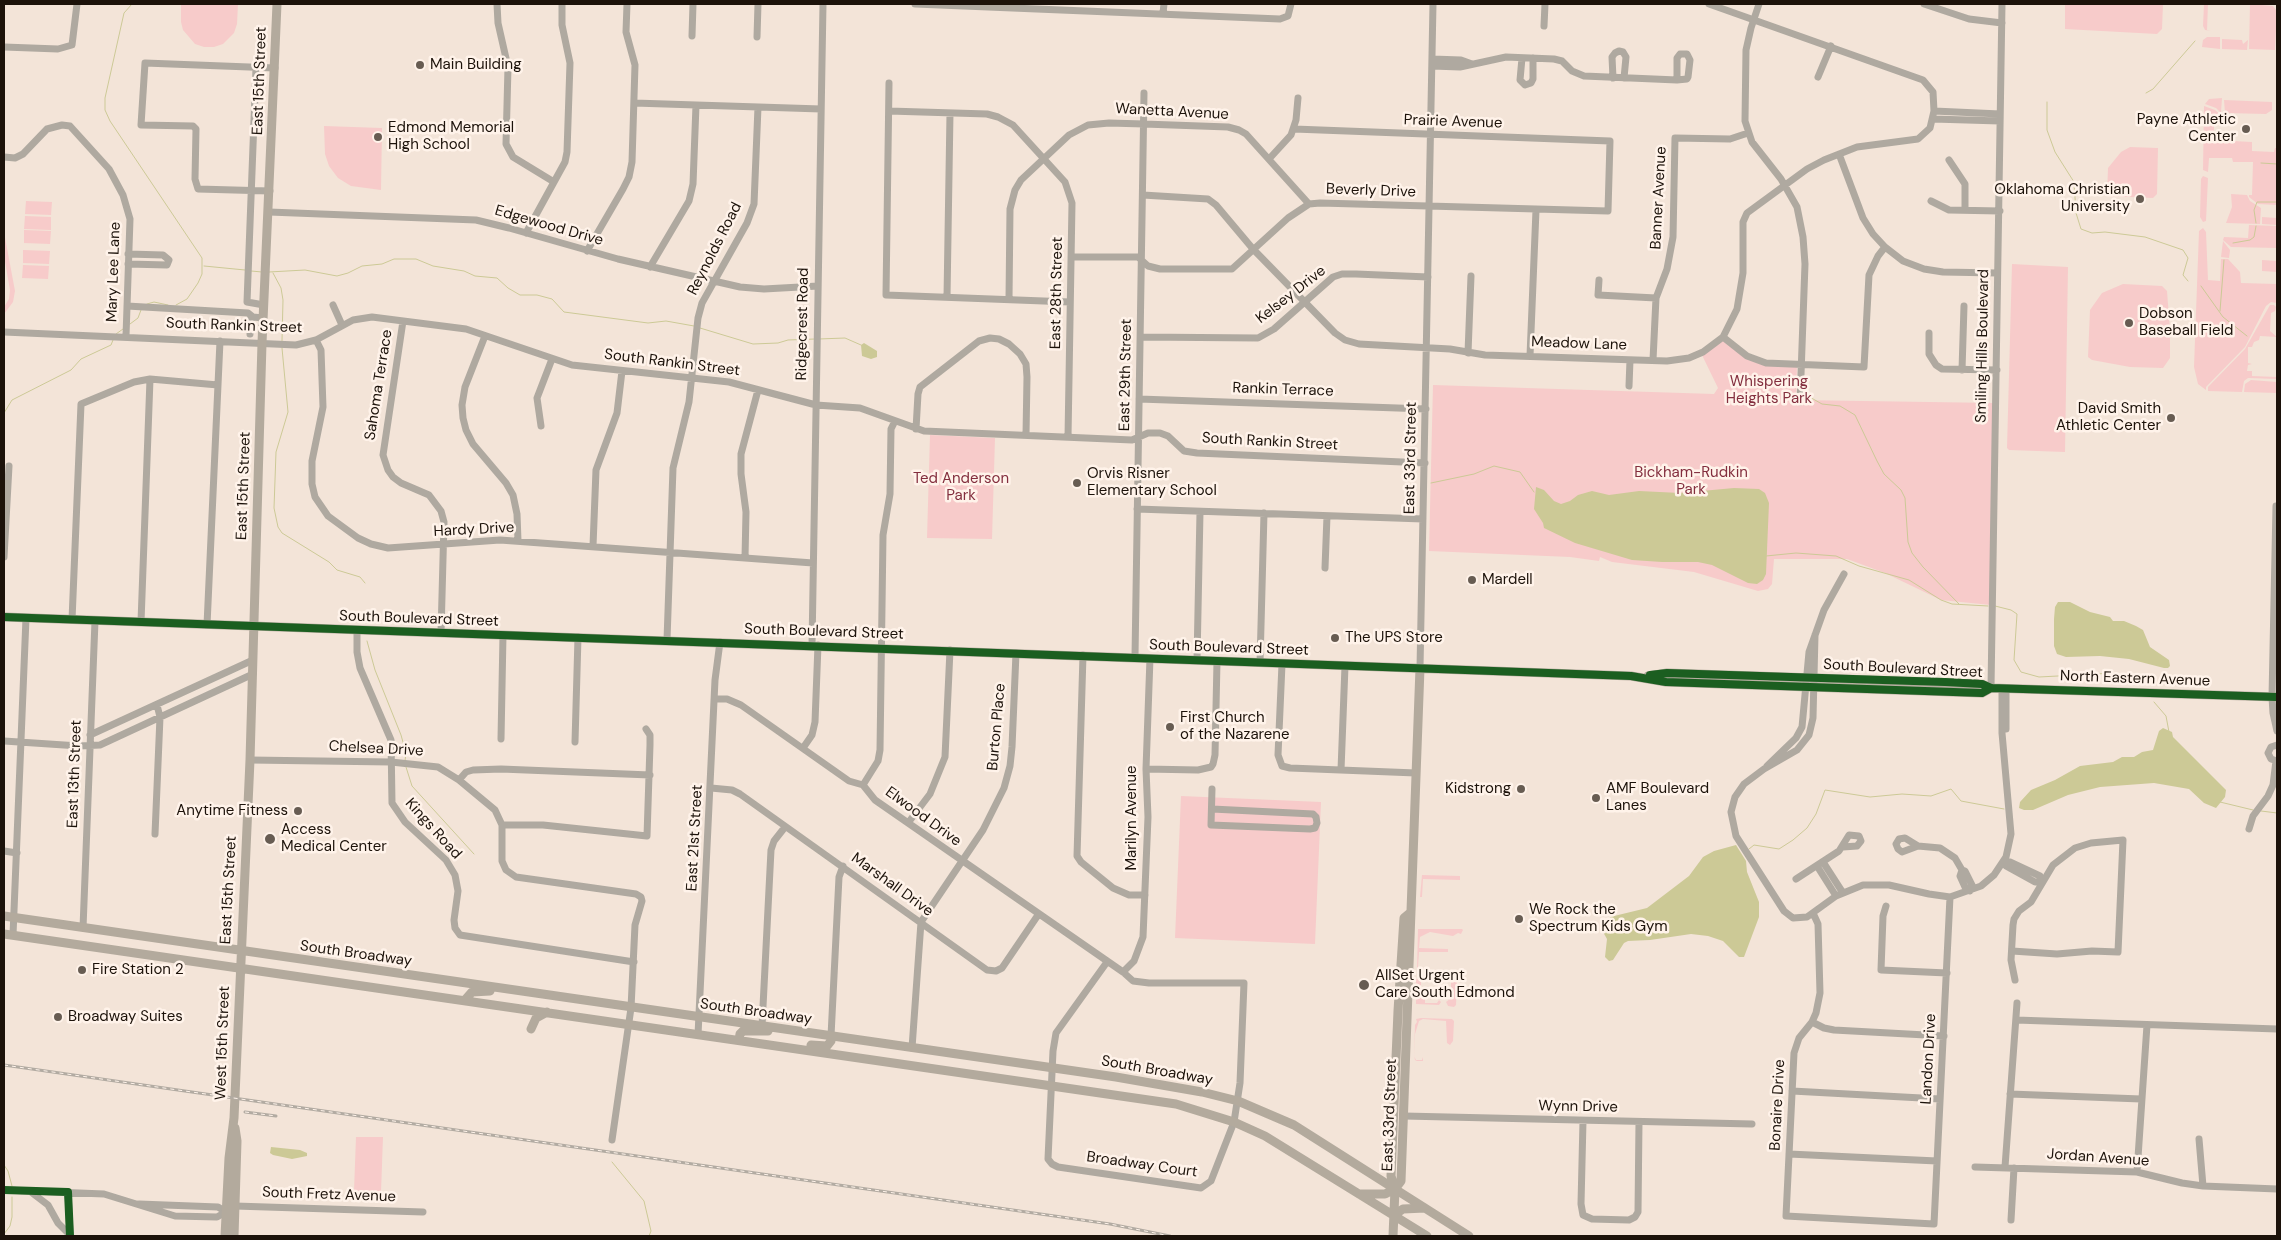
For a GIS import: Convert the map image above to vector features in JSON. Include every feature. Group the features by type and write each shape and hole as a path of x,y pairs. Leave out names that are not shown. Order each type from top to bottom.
{"main road":[{"name":"East 15th Street","path":"240,968 250,760 262,343 270,191 276,4"},
{"name":"South Boulevard Street","path":"4,617 882,647 1643,677 1666,673 1982,693 1991,688"},
{"name":"East 33rd Street","path":"1395,1189 1401,1181 1420,668"},
{"name":"North Eastern Avenue","path":"1991,688 2275,697"},
{"name":"East 33rd Street","path":"1395,1189 1391,1176 1398,1011 1404,918 1410,913"},
{"name":"South Broadway","path":"4,916 240,952 1179,1087 1238,1101 1294,1124 1470,1236"},
{"path":"81,945 83,928"},
{"name":"South Broadway","path":"8,935 1176,1104 1234,1122 1283,1146 1427,1236"},
{"name":"West 15th Street","path":"225,1236 229,1151 234,1118 240,968"},
{"path":"465,1000 472,992 503,989"},
{"path":"523,1009 530,1019 531,1029 536,1018 547,1012"},
{"path":"739,1040 740,1034 743,1032 788,1030"},
{"path":"791,1047 827,1046 831,1041 831,1036"},
{"path":"909,1065 912,1048"},
{"name":"West 15th Street","path":"234,1118 237,1141 234,1236"},
{"path":"1359,1194 1382,1194 1395,1189 1393,1236"},
{"path":"226,1212 235,1206"},
{"path":"1394,1215 1403,1209 1425,1208"}],"street":[{"path":"4,47 58,49 69,47 73,39 77,4"},
{"path":"497,4 497,20 508,67 506,144 509,152 515,159 554,182"},
{"path":"526,233 565,162 567,152 570,63 562,25 562,4"},
{"path":"587,251 629,177 632,162 634,62 626,35 627,4"},
{"path":"692,36 693,4"},
{"path":"757,37 758,4"},
{"name":"Ridgecrest Road","path":"803,748 812,735 816,722 813,563 823,4"},
{"path":"915,4 1280,19 1288,16 1291,4"},
{"path":"1164,4 1164,13"},
{"name":"East 33rd Street","path":"1420,668 1433,4"},
{"path":"1544,26 1545,4"},
{"path":"1708,4 1923,80 1933,92 1934,115 2000,118"},
{"path":"1760,4 1746,50 1745,107 1748,133 1755,148 1785,186 1797,207 1803,237 1805,264 1800,402"},
{"path":"1924,4 1969,19 2002,23"},
{"name":"Smiling Hills Boulevard","path":"1991,688 2002,4"},
{"path":"1818,77 1831,46"},
{"path":"1613,78 1612,57 1618,51 1622,52 1626,57 1624,78"},
{"path":"1432,63 1480,64 1506,58 1562,60 1572,71 1584,76 1677,80"},
{"path":"1522,58 1520,80 1525,85 1531,83 1533,79 1533,58"},
{"path":"270,191 198,189 195,179 196,129 193,126 141,125 145,63 275,68"},
{"path":"256,68 247,302 264,304"},
{"path":"889,83 886,295 1070,302"},
{"name":"East 29th Street","path":"1135,658 1144,93"},
{"path":"1269,159 1286,143 1294,129 1298,98"},
{"path":"634,104 821,109"},
{"path":"650,268 689,201 694,184 696,105"},
{"name":"Reynolds Road","path":"667,640 673,468 687,411 698,318 702,303 747,223 754,204 756,192 758,107"},
{"name":"East 28th Street","path":"889,111 988,114 1004,119 1062,177 1070,195 1071,256 1068,437"},
{"path":"947,297 950,113"},
{"name":"Meadow Lane","path":"1143,195 1208,199 1216,205 1253,249 1345,340 1358,344 1427,348 1468,353 1672,361 1689,358 1703,352 1723,336 1731,324 1741,295 1742,236 1747,213 1808,169 1839,154 1857,147 1918,140 1927,132 1934,115"},
{"name":"Wanetta Avenue","path":"1009,299 1011,200 1021,180 1069,135 1088,125 1103,123 1144,124 1234,129 1246,134 1310,204"},
{"name":"Mary Lee Lane","path":"4,157 15,158 23,154 47,129 62,125 70,126 109,169 123,195 130,219 126,336"},
{"name":"Prairie Avenue","path":"1294,129 1610,141 1608,211"},
{"name":"Banner Avenue","path":"1653,360 1656,298 1667,269 1673,237 1675,138 1730,139 1748,133"},
{"path":"1839,154 1863,218 1873,234 1885,247 1904,261 1924,269 1943,272 1998,273"},
{"path":"1949,160 1965,184 1965,210"},
{"path":"1931,201 1946,209 2000,211"},
{"name":"Beverly Drive","path":"1071,256 1138,257 1148,266 1160,269 1232,269 1288,218 1310,204 1334,202 1608,211"},
{"path":"1530,356 1536,210"},
{"name":"Edgewood Drive","path":"269,212 476,220 650,268 714,282 756,289 818,286"},
{"path":"1723,336 1747,356 1760,362 1801,366 1864,367 1869,275 1878,256 1885,247"},
{"path":"128,254 163,256 169,260 167,265 128,264"},
{"name":"Kelsey Drive","path":"1141,337 1258,338 1274,329 1333,277 1342,274 1428,277"},
{"path":"1468,353 1471,276"},
{"path":"1599,280 1598,295 1656,298"},
{"path":"127,306 248,313 251,316 263,318"},
{"path":"333,306 342,325"},
{"path":"1962,370 1964,306"},
{"path":"250,334 251,316"},
{"name":"South Rankin Street","path":"4,332 296,345 316,340 342,325 365,316 453,326 572,365 729,382 816,405 860,408 916,429 932,432 1132,440 1148,433 1160,433 1168,436 1184,451 1197,453 1425,463"},
{"name":"Sahoma Terrace","path":"403,321 383,455 388,470 394,477 401,483 429,495 437,502 444,522 441,633"},
{"path":"1929,333 1929,354 1936,365 1942,369 1997,370"},
{"path":"485,336 466,387 462,405 463,418 466,430 474,444 506,483 513,495 517,509 518,541"},
{"path":"916,429 920,387 979,341 990,338 1000,339 1009,344 1020,354 1026,364 1026,435"},
{"name":"Hardy Drive","path":"316,340 321,350 323,407 311,473 315,497 328,516 347,532 371,544 402,548 500,540 813,563"},
{"path":"207,625 220,342"},
{"path":"541,426 537,398 552,359"},
{"path":"1629,386 1630,360"},
{"path":"593,546 596,470 617,413 622,371"},
{"path":"72,620 81,404 134,382 150,379 218,385"},
{"path":"141,622 150,379"},
{"path":"745,558 746,512 741,474 741,454 758,390"},
{"name":"Rankin Terrace","path":"1140,399 1426,409"},
{"name":"Elwood Drive","path":"895,421 891,429 890,494 882,535 880,750 878,761 863,785 875,800 1038,915 1123,972 1133,981 1140,983 1244,984"},
{"path":"4,557 8,466"},
{"path":"2249,829 2253,816 2273,785 2276,761 2270,759 2268,753 2271,747 2277,745 2277,731 2273,713 2275,697 2276,506"},
{"path":"1137,509 1423,518"},
{"path":"1198,660 1200,512"},
{"path":"1260,663 1264,513"},
{"path":"1325,568 1327,516"},
{"path":"1764,769 1780,761 1801,746 1809,734 1813,718 1809,652 1824,610 1844,574"},
{"path":"8,935 14,918 26,618"},
{"name":"East 13th Street","path":"83,928 95,621"},
{"name":"Kings Road","path":"357,630 357,652 360,668 391,740 391,795 397,813 446,860 455,875 458,891 454,920 455,928 460,935 634,962"},
{"path":"501,739 503,635"},
{"path":"575,742 578,637"},
{"name":"East 21st Street","path":"698,1035 714,698 720,642"},
{"path":"908,823 930,794 945,757 950,650"},
{"name":"Burton Place","path":"920,922 983,830 999,800 1010,766 1016,652"},
{"path":"1084,655 1077,856 1080,862 1112,888 1129,895 1145,895"},
{"name":"Marilyn Avenue","path":"1123,972 1134,961 1141,947 1143,937 1148,817 1146,769 1150,658"},
{"path":"90,735 253,660"},
{"path":"1146,769 1198,770 1211,767 1213,764 1215,755 1217,661"},
{"path":"1282,664 1278,755 1280,762 1287,768 1416,773"},
{"path":"1341,770 1345,666"},
{"path":"4,741 100,745 253,674"},
{"path":"1810,682 1802,727 1796,738 1764,769 1744,784 1735,797 1731,818 1736,836 1786,914 1800,918 1814,913 1840,895 1858,887 1874,884 1950,897 1970,891 1988,880 2004,861 2011,834 2005,752 2004,689"},
{"path":"714,698 727,699 741,705 849,781 863,785"},
{"path":"156,834 160,717 157,705"},
{"path":"1804,717 1813,718"},
{"path":"612,1140 631,1008 635,925 642,901 641,897 636,894 516,877 506,870 502,861 502,825 543,826 647,836 650,735 646,729"},
{"name":"Chelsea Drive","path":"250,760 391,762 438,767 459,780 495,810 502,825"},
{"path":"459,780 466,772 472,770 501,769 650,775"},
{"name":"Marshall Drive","path":"711,788 732,790 740,794 987,970 996,971 1002,968 1038,915"},
{"path":"1212,789 1211,825 1310,829 1315,828 1317,823 1316,817 1313,814 1212,809"},
{"path":"762,1026 771,850 774,841 784,827"},
{"path":"2012,951 2057,954 2092,951 2118,952 2124,840 2091,843 2076,848 2053,865 2031,902 2016,915 2013,924 2011,960 2015,980"},
{"path":"1918,846 1945,850 1955,858 1965,872 1966,881 1972,885 1970,891"},
{"path":"1796,879 1843,848"},
{"path":"4,851 17,852"},
{"path":"2004,861 2006,866 2029,875 2035,882 2042,882"},
{"path":"1820,864 1840,895"},
{"path":"831,1036 839,877 843,866"},
{"name":"Landon Drive","path":"1934,1224 1950,897"},
{"path":"1886,906 1882,916 1882,970 1946,973"},
{"name":"Bonaire Drive","path":"1814,913 1818,924 1819,1004 1812,1022 1799,1038 1795,1047 1786,1216 1934,1224"},
{"path":"912,1048 920,922"},
{"path":"1052,1068 1052,1051 1056,1033 1107,962"},
{"name":"Broadway Court","path":"1052,1068 1048,1155 1052,1164 1058,1167 1201,1188 1211,1181 1234,1122 1238,1101 1244,984"},
{"path":"2005,1167 2017,1003"},
{"path":"2016,1020 2277,1029"},
{"path":"1812,1022 1824,1028 1834,1030 1944,1036"},
{"path":"2137,1172 2147,1025"},
{"path":"1792,1091 1940,1099"},
{"path":"2010,1094 2141,1099"},
{"name":"Wynn Drive","path":"1404,1116 1752,1124"},
{"path":"1583,1121 1581,1204 1583,1216 1592,1219 1620,1220 1632,1219 1638,1212 1639,1122"},
{"path":"2199,1139 2203,1186"},
{"path":"1789,1154 1937,1161"},
{"name":"Jordan Avenue","path":"1975,1167 2137,1172 2182,1184 2277,1189"},
{"path":"2011,1220 2014,1168"},
{"path":"4,1190 104,1194 139,1204 218,1207 226,1212"},
{"path":"30,1192 48,1205 58,1223 70,1236"},
{"path":"68,1192 70,1236"},
{"name":"South Fretz Avenue","path":"235,1206 422,1212"}],"green space":[{"path":"181,4 238,4 237,24 234,33 223,44 214,47 204,47 195,44 183,30"},
{"path":"2065,4 2163,4 2162,29 2157,34 2065,29"},
{"path":"2204,4 2208,4 2207,30 2211,31 2205,30 2203,26"},
{"path":"2250,4 2273,6 2277,11 2275,50 2249,49"},
{"path":"2207,37 2220,37 2220,49 2202,47 2203,40"},
{"path":"2222,39 2242,40 2243,44 2248,40 2247,50 2222,49"},
{"path":"2222,98 2221,113 2216,108 2205,104 2209,99"},
{"path":"2224,100 2272,102 2272,110 2266,114 2225,113"},
{"path":"2204,106 2215,110 2223,117 2214,117 2214,140 2252,142 2252,151 2274,152 2275,148 2277,148 2277,205 2258,204 2249,197 2249,195 2252,195 2253,162 2233,162 2232,158 2209,158 2208,172 2203,170"},
{"path":"324,126 382,128 381,190 351,186 338,178 329,166 325,154"},
{"path":"2130,147 2158,148 2157,194 2153,198 2107,196 2108,168 2121,152"},
{"path":"2203,176 2208,178 2206,221 2203,222 2200,217 2201,179"},
{"path":"2231,194 2247,195 2250,201 2261,208 2260,224 2226,223 2232,207"},
{"path":"26,201 52,202 51,215 25,214"},
{"path":"25,216 51,217 51,230 24,229"},
{"path":"2262,217 2277,218 2277,225 2262,224"},
{"path":"2249,225 2277,226 2277,248 2231,247 2223,240 2224,237 2248,238"},
{"path":"2203,228 2206,232 2208,280 2220,281 2221,259 2228,259 2240,272 2241,283 2277,284 2277,303 2271,302 2266,306 2245,347 2206,387 2206,390 2198,384 2194,367 2199,231"},
{"path":"24,230 51,231 50,244 24,243"},
{"path":"4,232 15,291 13,302 4,314 4,307 9,299 10,290 4,256"},
{"path":"2223,241 2230,250 2229,258 2221,257"},
{"path":"23,250 50,251 49,264 23,263"},
{"path":"2262,260 2277,261 2277,272 2262,271"},
{"path":"2012,264 2068,267 2065,452 2009,450 2007,448"},
{"path":"23,265 49,266 48,279 22,278"},
{"name":"Dobson Baseball Field","path":"2123,284 2162,286 2167,291 2170,358 2163,368 2130,367 2092,360 2088,357 2090,310 2102,293"},
{"path":"2270,305 2276,307 2275,311 2271,313 2270,331 2277,337 2260,336 2259,340 2254,342 2252,347 2248,347 2248,363 2252,364 2248,365 2247,371 2252,371 2252,376 2277,377 2277,379 2248,378 2244,381 2242,392 2208,391 2208,387 2245,349"},
{"name":"Bickham-Rudkin Park","path":"1723,337 1754,359 1797,365 1796,400 1996,403 1991,605 1941,600 1885,573 1847,559 1774,559 1772,584 1768,589 1758,591 1694,572 1612,562 1600,557 1599,561 1570,557 1429,551 1433,385 1714,394 1718,388 1701,353"},
{"path":"2251,380 2277,382 2277,393 2244,392 2245,384"},
{"name":"Ted Anderson Park","path":"930,435 995,438 992,539 927,538"},
{"path":"1181,796 1321,802 1315,944 1175,938"},
{"path":"1422,875 1460,876 1460,880 1423,879 1422,897 1420,897"},
{"path":"1418,929 1463,930 1461,934 1458,933 1453,936 1430,932 1420,937 1419,948 1448,949 1448,952 1419,952 1418,967 1422,968 1417,971"},
{"path":"1416,979 1425,980 1421,981 1421,998 1425,999 1425,1003 1437,1003 1439,1000 1441,1002 1439,1005 1416,1004"},
{"path":"1451,981 1457,982 1456,1005 1454,1007 1448,1006 1446,1002 1451,998"},
{"path":"1421,1018 1452,1019 1454,1021 1453,1041 1450,1045 1447,1043 1446,1021 1423,1019 1419,1021 1415,1034 1414,1055 1415,1025 1417,1022 1416,1019"},
{"path":"356,1137 383,1137 381,1192 354,1191"}],"shaded area":[{"path":"864,343 877,351 877,357 871,359 862,356 861,345"},
{"path":"1536,487 1544,490 1554,501 1561,504 1570,501 1578,495 1592,491 1609,495 1639,491 1680,493 1734,488 1759,489 1765,493 1769,503 1766,574 1763,580 1757,584 1748,583 1712,565 1698,562 1632,560 1575,543 1544,528 1534,509"},
{"path":"2058,602 2070,602 2090,612 2110,617 2113,621 2124,621 2143,630 2150,647 2169,660 2170,666 2164,668 2129,659 2100,656 2066,657 2057,654 2054,646 2054,619 2055,607"},
{"path":"2163,728 2172,732 2173,737 2226,790 2225,797 2216,808 2204,803 2189,789 2154,783 2100,787 2068,795 2033,810 2019,808 2020,802 2031,790 2055,780 2080,766 2113,762 2122,757 2134,757 2142,752 2153,750 2159,731"},
{"path":"1736,845 1746,861 1747,872 1759,902 1759,917 1744,957 1739,957 1723,941 1708,936 1691,934 1628,941 1624,943 1613,960 1609,961 1605,957 1607,939 1603,932 1610,917 1647,908 1689,876 1703,857 1714,851"},
{"path":"271,1147 300,1150 307,1153 307,1156 292,1159 273,1155 270,1153"}],"waterway":[{"path":"132,4 124,13 105,98 105,110 110,121 202,258 202,274 198,283 187,299 176,305"},
{"path":"2146,93 2153,89 2195,41"},
{"path":"2047,102 2047,130 2055,152 2074,182 2076,213 2081,229 2092,233 2105,232 2145,237 2183,250 2188,258 2183,275 2188,281"},
{"path":"2261,163 2277,164"},
{"path":"2256,223 2254,210 2257,202 2277,202"},
{"path":"2233,243 2250,240 2254,237 2256,226"},
{"path":"269,272 305,270 337,276 362,266 382,264 394,259 416,259 433,266 464,271 475,276 497,278 508,288 520,295 537,295 552,299 564,312 648,323 666,321 694,326"},
{"path":"2220,311 2224,260"},
{"path":"204,266 245,270"},
{"path":"251,271 262,272"},
{"path":"273,273 281,288 283,300 282,341"},
{"path":"2201,286 2223,317 2247,336"},
{"path":"147,304 154,302 168,305"},
{"path":"130,324 138,318 141,310"},
{"path":"700,328 753,344 815,339"},
{"path":"116,334 123,329"},
{"path":"819,339 845,338 861,345"},
{"path":"4,413 12,400 71,370 81,359 111,345 113,340"},
{"path":"282,348 288,412 276,452 274,508 278,527 282,533 329,562 337,570 360,577 365,583"},
{"path":"1806,395 1822,404 1840,406 1855,415 1884,474 1901,490 1905,498 1908,542 1912,553 1959,604"},
{"path":"1431,483 1474,474 1494,466 1520,472 1534,492"},
{"path":"1766,556 1796,553 1836,556 1859,566 1909,580 1941,600 1952,604 1988,606"},
{"path":"1995,606 2011,610 2017,614 2014,660 2021,672 2039,677 2114,673 2142,682"},
{"path":"367,641 375,670 401,735 406,753 405,761"},
{"path":"2154,702 2166,716 2169,732"},
{"path":"406,767 412,786 474,854"},
{"path":"1749,849 1754,845 1779,849 1793,840 1807,828 1816,814 1825,790 1870,797 1902,794 1931,796 1951,789 1961,801 2004,809"},
{"path":"2220,802 2253,810"},
{"path":"2261,811 2277,813"},
{"path":"612,1162 644,1201 651,1231 649,1236"},
{"path":"4,1165 8,1171 12,1186"},
{"path":"4,1234 10,1226 12,1217 12,1197"}],"railway":[{"path":"4,1065 1110,1224 1170,1236"},
{"path":"245,1112 276,1116"}],"cycle path":[{"path":"4,617 1631,676 1666,682 1982,693 1991,688"},
{"path":"1650,675 1667,673 1945,682 1982,684 1991,688 2277,697"},
{"path":"4,1190 68,1192 70,1236"}],"place":[{"name":"Main Building","path":"420,65"},
{"name":"Payne Athletic Center","path":"2246,129"},
{"name":"Edmond Memorial High School","path":"378,137"},
{"name":"Oklahoma Christian University","path":"2140,199"},
{"name":"Dobson Baseball Field","path":"2129,323"},
{"name":"David Smith Athletic Center","path":"2171,418"},
{"name":"Orvis Risner Elementary School","path":"1077,483"},
{"name":"Mardell","path":"1472,580"},
{"name":"The UPS Store","path":"1335,638"},
{"name":"First Church of the Nazarene","path":"1170,727"},
{"name":"Kidstrong","path":"1521,789"},
{"name":"AMF Boulevard Lanes","path":"1596,798"},
{"name":"Anytime Fitness","path":"298,811"},
{"name":"Access Medical Center","path":"270,839"},
{"name":"We Rock the Spectrum Kids Gym","path":"1519,919"},
{"name":"Fire Station 2","path":"82,970"},
{"name":"AllSet Urgent Care South Edmond","path":"1364,985"},
{"name":"Broadway Suites","path":"58,1017"}],"park label":[{"name":"Whispering Heights Park","path":"1769,390"}]}
